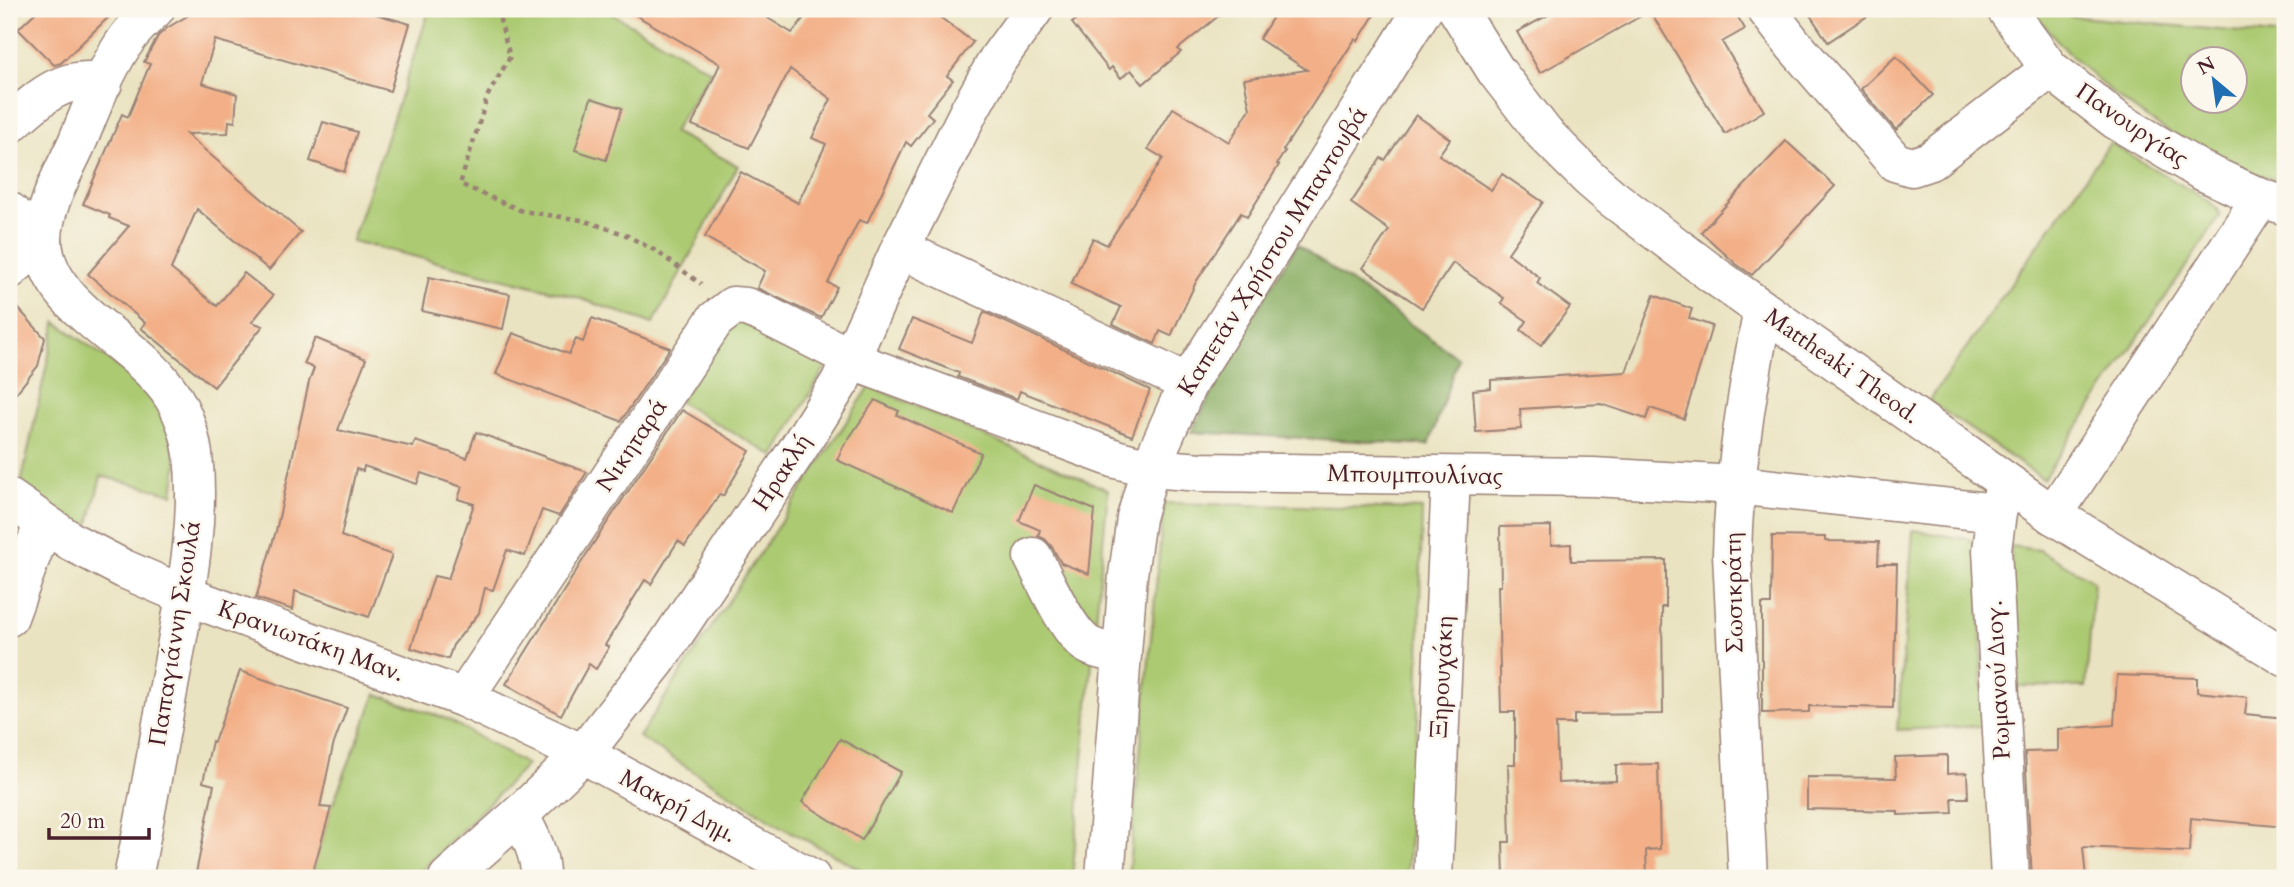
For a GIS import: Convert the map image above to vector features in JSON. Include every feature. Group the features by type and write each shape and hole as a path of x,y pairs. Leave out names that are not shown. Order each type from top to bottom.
{"street":[{"name":"Παπαγιάννη Σκουλά","path":"133,878 191,557 195,491 191,440 183,415 161,379 62,289 47,263 43,240 48,212 58,184 113,61 131,34 155,9"},
{"name":"Καπετάν Χρήστου Μπαντουβά","path":"1105,878 1133,537 1150,468 1188,383 1423,9"},
{"name":"Mattheaki Theod.","path":"1457,9 1520,104 1564,155 1611,197 1763,310 2001,497 2053,515 2285,657"},
{"path":"1766,9 1895,162 1912,167 1930,161 2050,69"},
{"name":"Πανουργίας","path":"2006,9 2050,69 2116,120 2200,170 2273,202"},
{"name":"Ηρακλή","path":"448,878 519,816 583,754 657,660 796,452 840,382 900,250 985,80 1027,11"},
{"path":"9,125 40,98 67,83 85,80 103,83"},
{"path":"2053,515 2273,202"},
{"path":"9,211 43,240 9,270"},
{"path":"900,250 1188,383"},
{"path":"725,311 733,306 754,310 851,359"},
{"name":"Σωσικράτη","path":"1748,878 1732,589 1736,485 1743,418 1763,310"},
{"name":"Νικηταρά","path":"464,698 707,332 725,311"},
{"name":"Μπουμπουλίνας","path":"851,359 1116,459 1150,468 1201,472 1593,477 2001,497"},
{"name":"Ξηρουχάκη","path":"1433,878 1451,476"},
{"name":"Ρωμανού Διογ.","path":"2001,497 1992,551 2010,878"},
{"name":"Κρανιωτάκη Μαν.","path":"9,498 43,524 97,556 184,595 464,698 583,754"},
{"path":"9,617 43,524"},
{"path":"1033,557 1067,620 1085,642 1097,649 1122,653"},
{"name":"Μακρή Δημ.","path":"583,754 798,875"},
{"path":"519,816 536,850 540,862 540,878"}],"path":[{"path":"497,9 510,57 488,95 460,184 522,211 582,220 624,234 656,251 701,284 725,311"}],"green space":[{"path":"570,9 604,9 711,71 673,132 738,166 653,324 573,296 352,241 429,11 479,18 538,17"},
{"path":"2032,9 2065,9 2068,16 2285,36 2285,183 2213,156 2178,138 2145,117 2083,67"},
{"path":"2110,143 2205,199 2216,207 2220,216 2043,479 1929,401"},
{"path":"1297,244 1458,358 1429,445 1191,432 1255,313"},
{"path":"734,318 829,361 774,456 679,402"},
{"path":"56,322 134,378 164,413 177,464 173,494 101,476 88,528 59,514 20,488"},
{"path":"870,386 1108,490 1072,878 876,878 780,826 639,737"},
{"path":"1164,503 1422,509 1418,719 1407,878 1128,878"},
{"path":"1913,530 1979,541 1983,726 1897,730"},
{"path":"2011,546 2039,550 2094,581 2086,687 2014,686"},
{"path":"376,694 447,719 527,765 414,878 366,878 351,871 313,870 331,808"}],"building":[{"path":"39,9 117,9 61,63 54,65 18,29"},
{"path":"199,9 358,9 410,24 390,91 215,40 202,83 237,94 235,122 229,121 228,133 186,134 301,232 269,270 197,209 171,269 217,306 244,273 273,296 252,322 263,326 214,387 141,328 145,323 88,274 129,226 83,204 122,114 128,117 150,64 144,62 158,36"},
{"path":"625,9 753,9 792,33 811,9 929,9 973,42 947,76 953,80 927,113 933,118 911,146 906,142 867,223 859,220 828,283 837,287 821,318 757,288 765,271 705,237 741,172 798,203 826,144 812,138 831,99 790,69 749,148 692,125 720,64"},
{"path":"1090,9 1227,9 1178,49 1181,52 1143,84 1131,70 1121,78 1112,67 1109,70 1072,23"},
{"path":"1278,9 1378,9 1358,41 1355,39 1283,150 1285,151 1277,164 1279,165 1247,217 1241,213 1196,282 1171,336 1160,331 1155,344 1113,324 1121,307 1071,284 1093,238 1107,245 1163,158 1148,149 1173,108 1229,142 1250,109 1244,79 1307,70 1259,39"},
{"path":"1559,9 1733,9 1745,29 1722,42 1764,111 1725,134 1650,11 1540,73 1517,32"},
{"path":"1806,9 1878,9 1828,42"},
{"path":"1896,56 1933,95 1896,130 1861,89"},
{"path":"591,98 622,108 606,160 575,150"},
{"path":"1416,115 1450,139 1439,155 1491,190 1502,174 1543,202 1508,253 1540,278 1537,283 1570,307 1541,345 1521,330 1527,321 1501,303 1504,298 1453,263 1422,308 1363,268 1389,230 1351,203 1381,158 1385,160"},
{"path":"323,122 357,132 344,172 310,161"},
{"path":"1786,141 1835,186 1752,275 1701,232"},
{"path":"429,277 510,294 503,329 422,311"},
{"path":"1654,295 1692,309 1689,318 1712,326 1684,419 1650,408 1646,419 1601,404 1520,409 1521,429 1476,432 1473,390 1491,388 1491,380 1626,372"},
{"path":"9,298 45,338 38,366 9,402"},
{"path":"984,312 1150,390 1132,436 1020,391 1017,399 958,377 959,373 899,349 912,319 972,343"},
{"path":"592,318 670,348 621,421 496,374 513,333 569,354 576,339 583,342"},
{"path":"315,338 366,359 338,430 413,447 415,441 467,458 476,432 587,472 559,516 542,510 525,556 507,550 493,590 485,588 479,613 453,645 448,659 411,648 434,576 448,579 474,504 458,499 462,487 421,473 417,484 364,466 363,471 356,469 341,536 392,555 369,617 295,591 293,610 256,598 276,531 314,368 304,364"},
{"path":"875,400 899,411 897,415 981,453 953,513 837,460"},
{"path":"682,410 750,451 723,496 720,494 685,546 678,541 651,584 645,580 605,645 609,647 596,669 589,664 561,715 506,684 591,547"},
{"path":"1034,485 1095,510 1089,574 1061,563 1052,547 1038,536 1040,530 1019,521"},
{"path":"1551,526 1551,545 1571,544 1571,561 1666,560 1666,607 1662,607 1663,714 1574,715 1574,724 1556,724 1558,783 1616,781 1616,765 1658,764 1660,849 1646,850 1647,878 1504,878 1503,842 1510,842 1508,764 1515,764 1515,712 1501,712 1498,586 1501,586 1500,527"},
{"path":"1772,536 1879,542 1878,564 1897,564 1893,708 1809,706 1809,712 1762,713 1762,604 1771,604"},
{"path":"240,671 347,708 333,746 320,807 331,808 311,878 195,878 214,785 203,782 212,741 214,742"},
{"path":"2117,675 2197,678 2197,692 2247,697 2245,714 2285,718 2285,827 2191,818 2189,852 2083,847 2086,878 2032,878 2025,752 2058,751 2058,729 2114,725"},
{"path":"840,739 901,772 862,840 802,802"},
{"path":"1947,755 1947,774 1967,773 1968,798 1952,798 1953,813 1898,815 1898,811 1807,809 1807,777 1896,778 1895,757"}]}
